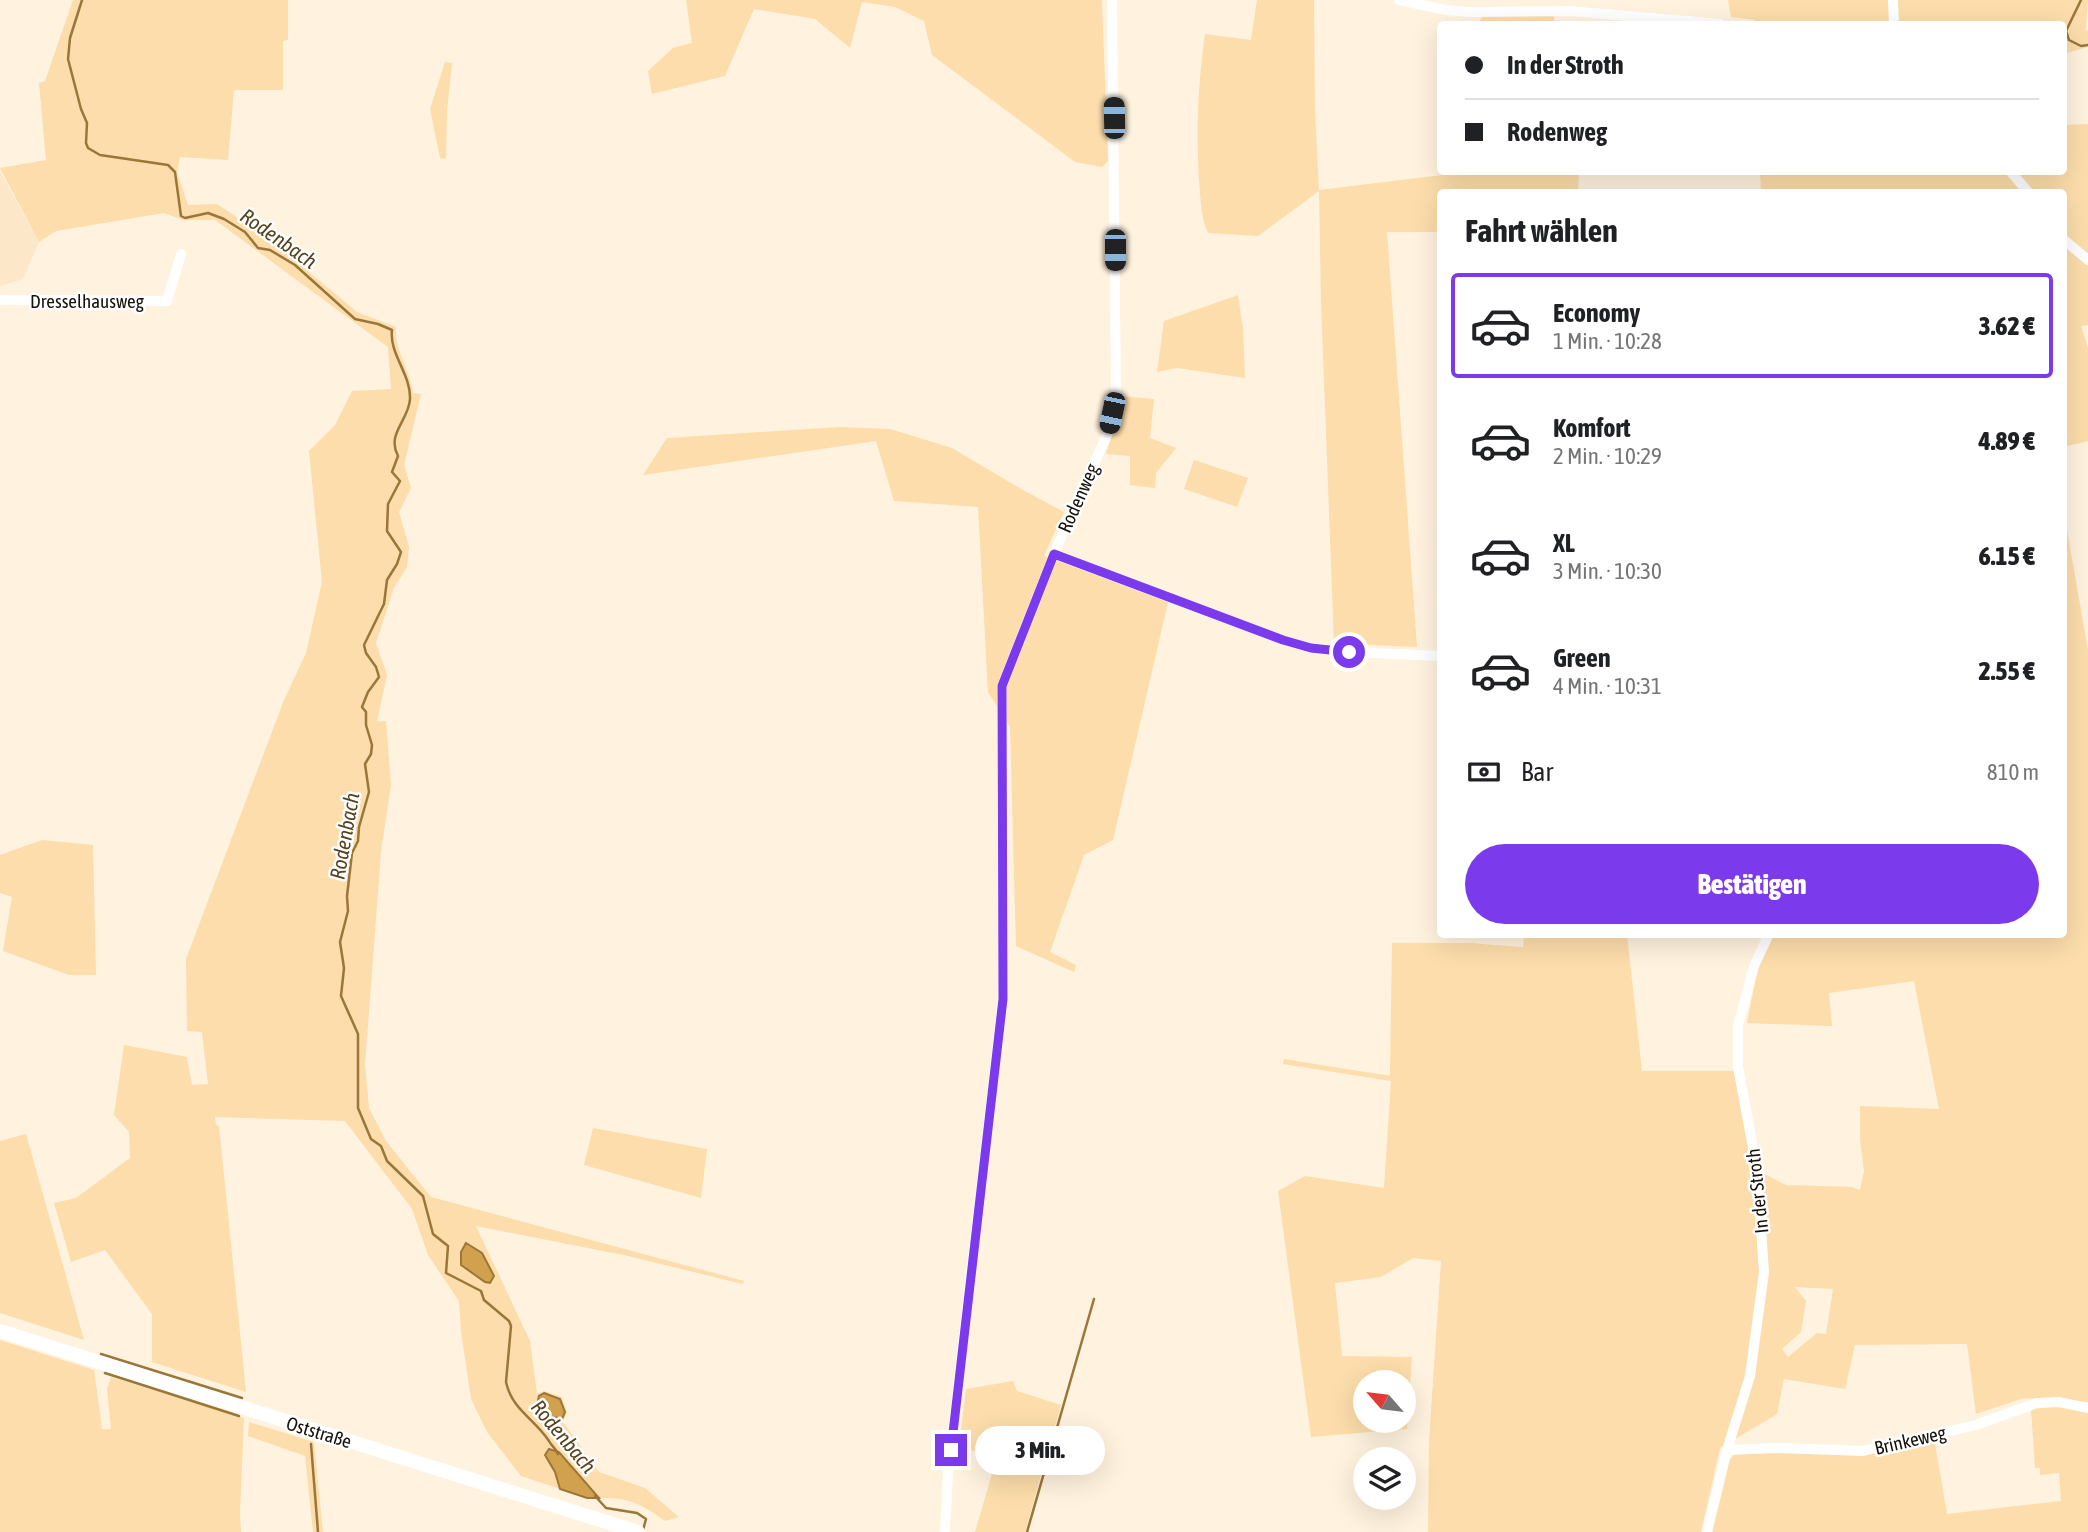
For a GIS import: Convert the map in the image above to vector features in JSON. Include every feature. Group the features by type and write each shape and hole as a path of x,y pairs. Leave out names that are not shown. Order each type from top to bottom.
{"main road":[{"name":"Oststraße","path":"0,1331 637,1532"}],"street":[{"name":"Rodenweg","path":"945,1532 948,1472 1003,999 1002,686 1054,554 1109,430 1116,395 1112,0"},
{"path":"1399,0 1469,12 1570,11 1685,21"},
{"path":"1894,0 1894,21"},
{"path":"2014,175 2025,189"},
{"path":"2067,242 2088,260"},
{"name":"Dresselhausweg","path":"0,300 167,301 181,254"},
{"path":"1054,554 1283,640 1349,652 1437,656"},
{"name":"In der Stroth","path":"1707,1532 1727,1450 1750,1376 1764,1272 1757,1169 1738,1066 1738,1026 1754,965 1767,938"},
{"name":"Brinkeweg","path":"1727,1450 1775,1448 1863,1451 1976,1425 2037,1403 2059,1402 2088,1408"}],"shaded area":[{"path":"73,0 288,0 288,40 283,41 283,90 234,90 228,160 180,157 177,172 188,205 217,204 268,238 357,312 396,327 397,344 413,393 421,394 404,465 411,488 399,512 409,547 407,567 394,588 376,643 387,675 377,721 386,721 391,785 381,852 365,1065 369,1108 386,1141 431,1197 744,1281 743,1284 628,1256 476,1226 530,1341 537,1394 544,1391 562,1397 567,1412 563,1422 599,1472 645,1488 679,1517 665,1521 634,1503 599,1498 559,1452 549,1449 545,1456 560,1489 521,1476 487,1432 471,1399 459,1301 428,1255 412,1209 345,1121 215,1117 216,1125 219,1126 246,1392 152,1362 152,1314 105,1250 71,1262 54,1203 76,1198 130,1158 129,1132 114,1115 124,1045 187,1057 192,1085 208,1084 202,1032 187,1031 186,959 284,700 306,653 322,582 309,451 335,425 352,391 391,389 388,347 215,220 183,220 164,213 56,231 39,242 0,168 46,160 39,83 45,81"},
{"path":"686,0 1102,0 1108,161 1102,167 1075,162 932,55 924,21 895,7 862,2 850,48 815,19 754,9 725,76 652,94 648,71 673,48 692,43"},
{"path":"1257,0 1314,0 1319,190 1442,175 1579,175 1578,189 1437,189 1437,232 1387,232 1417,647 1334,643 1319,191 1258,236 1208,233 1204,220 1199,180 1198,125 1205,34 1251,40"},
{"path":"1728,0 2088,0 2088,47 2067,53 2067,21 1755,21 1731,17"},
{"path":"1484,15 1554,15 1554,21 1479,21"},
{"path":"445,62 452,63 446,159 440,158 430,109"},
{"path":"2088,124 2088,325 2081,326 2088,348 2088,441 2067,446 2067,189 1761,189 1760,175 2067,175 2067,125"},
{"path":"0,171 39,242 23,279 0,286"},
{"path":"1238,295 1243,329 1245,378 1177,368 1157,372 1164,321"},
{"path":"1120,396 1154,399 1150,438 1176,448 1156,473 1155,488 1130,485 1130,456 1106,454"},
{"path":"840,427 890,429 952,448 1064,512 1044,556 1169,598 1113,840 1084,855 1050,952 1076,965 1074,972 1016,946 1010,727 988,692 978,507 894,501 876,441 643,475 667,438"},
{"path":"1194,460 1248,478 1237,507 1184,489"},
{"path":"2067,530 2088,650 2088,1402 2024,1398 1976,1414 1967,1344 1855,1345 1845,1389 1784,1379 1777,1414 1720,1448 1701,1532 1428,1532 1429,1441 1441,1261 1413,1258 1381,1277 1335,1283 1342,1356 1412,1357 1411,1370 1353,1370 1353,1433 1359,1433 1311,1437 1278,1191 1305,1176 1384,1188 1391,1081 1283,1064 1284,1059 1390,1076 1392,943 1468,943 1523,947 1524,938 1627,938 1642,1071 1734,1071 1753,1168 1786,1185 1852,1187 1860,1190 1864,1171 1860,1106 1939,1109 1914,981 1829,993 1832,1026 1747,1023 1759,962 1772,938 2067,938","holes":["1795,1287 1833,1289 1826,1334 1817,1333 1788,1357 1782,1349 1801,1332 1806,1301"]},
{"path":"42,840 93,845 96,975 69,975 3,951 12,897 0,893 0,855"},
{"path":"593,1128 707,1149 701,1198 584,1165"},
{"path":"26,1134 84,1340 0,1313 0,1141"},
{"path":"466,1243 482,1253 494,1276 490,1283 461,1265 461,1252"},
{"path":"0,1340 94,1370 102,1429 111,1429 107,1389 111,1377 244,1418 241,1532 0,1532"},
{"path":"1013,1381 1017,1391 1061,1405 1025,1532 975,1532 997,1457 959,1447 966,1389"},
{"path":"544,1393 560,1399 565,1412 562,1419 551,1419 537,1405 539,1396"},
{"path":"2067,1407 2088,1412 2088,1532 1710,1532 1727,1463 1734,1455 1746,1451 1817,1453 1934,1438 1947,1514 2061,1501 2059,1473 2040,1475 2040,1468 2035,1468 2031,1409"},
{"path":"249,1422 314,1442 323,1532 313,1532 305,1456 248,1436"},
{"path":"549,1449 559,1452 599,1498 587,1498 560,1489 555,1472 545,1455"}],"waterway":[{"name":"Rodenbach","path":"82,0 70,38 68,59 87,123 88,148 100,155 168,165 175,172 181,216 185,218 208,213 224,219 245,232 258,248 270,250 295,265 355,319 392,330 394,347 407,381 410,399 395,441 398,456 392,472 400,481 388,504 387,531 401,552 387,580 384,604 364,645 379,677 368,692 362,707 366,712 366,725 372,745 371,754 365,764 369,792 358,841 352,853 348,911 340,942 344,968 341,996 358,1034 358,1108 371,1139 381,1146 387,1161 423,1196 433,1234 448,1246 446,1273 481,1291 484,1300 509,1321 511,1326 506,1382 509,1392 558,1454"},
{"path":"2067,29 2081,0"},
{"path":"2067,34 2069,40 2081,46 2088,45"},
{"path":"1027,1532 1094,1299"},
{"path":"101,1354 242,1398"},
{"path":"105,1373 239,1416"},
{"path":"311,1444 318,1532"},
{"name":"Rodenbach","path":"595,1496 606,1508 637,1513 646,1519 643,1530"}],"route":[{"path":"951,1450 1003,999 1002,686 1054,554 1283,640 1311,648 1349,652"}]}
